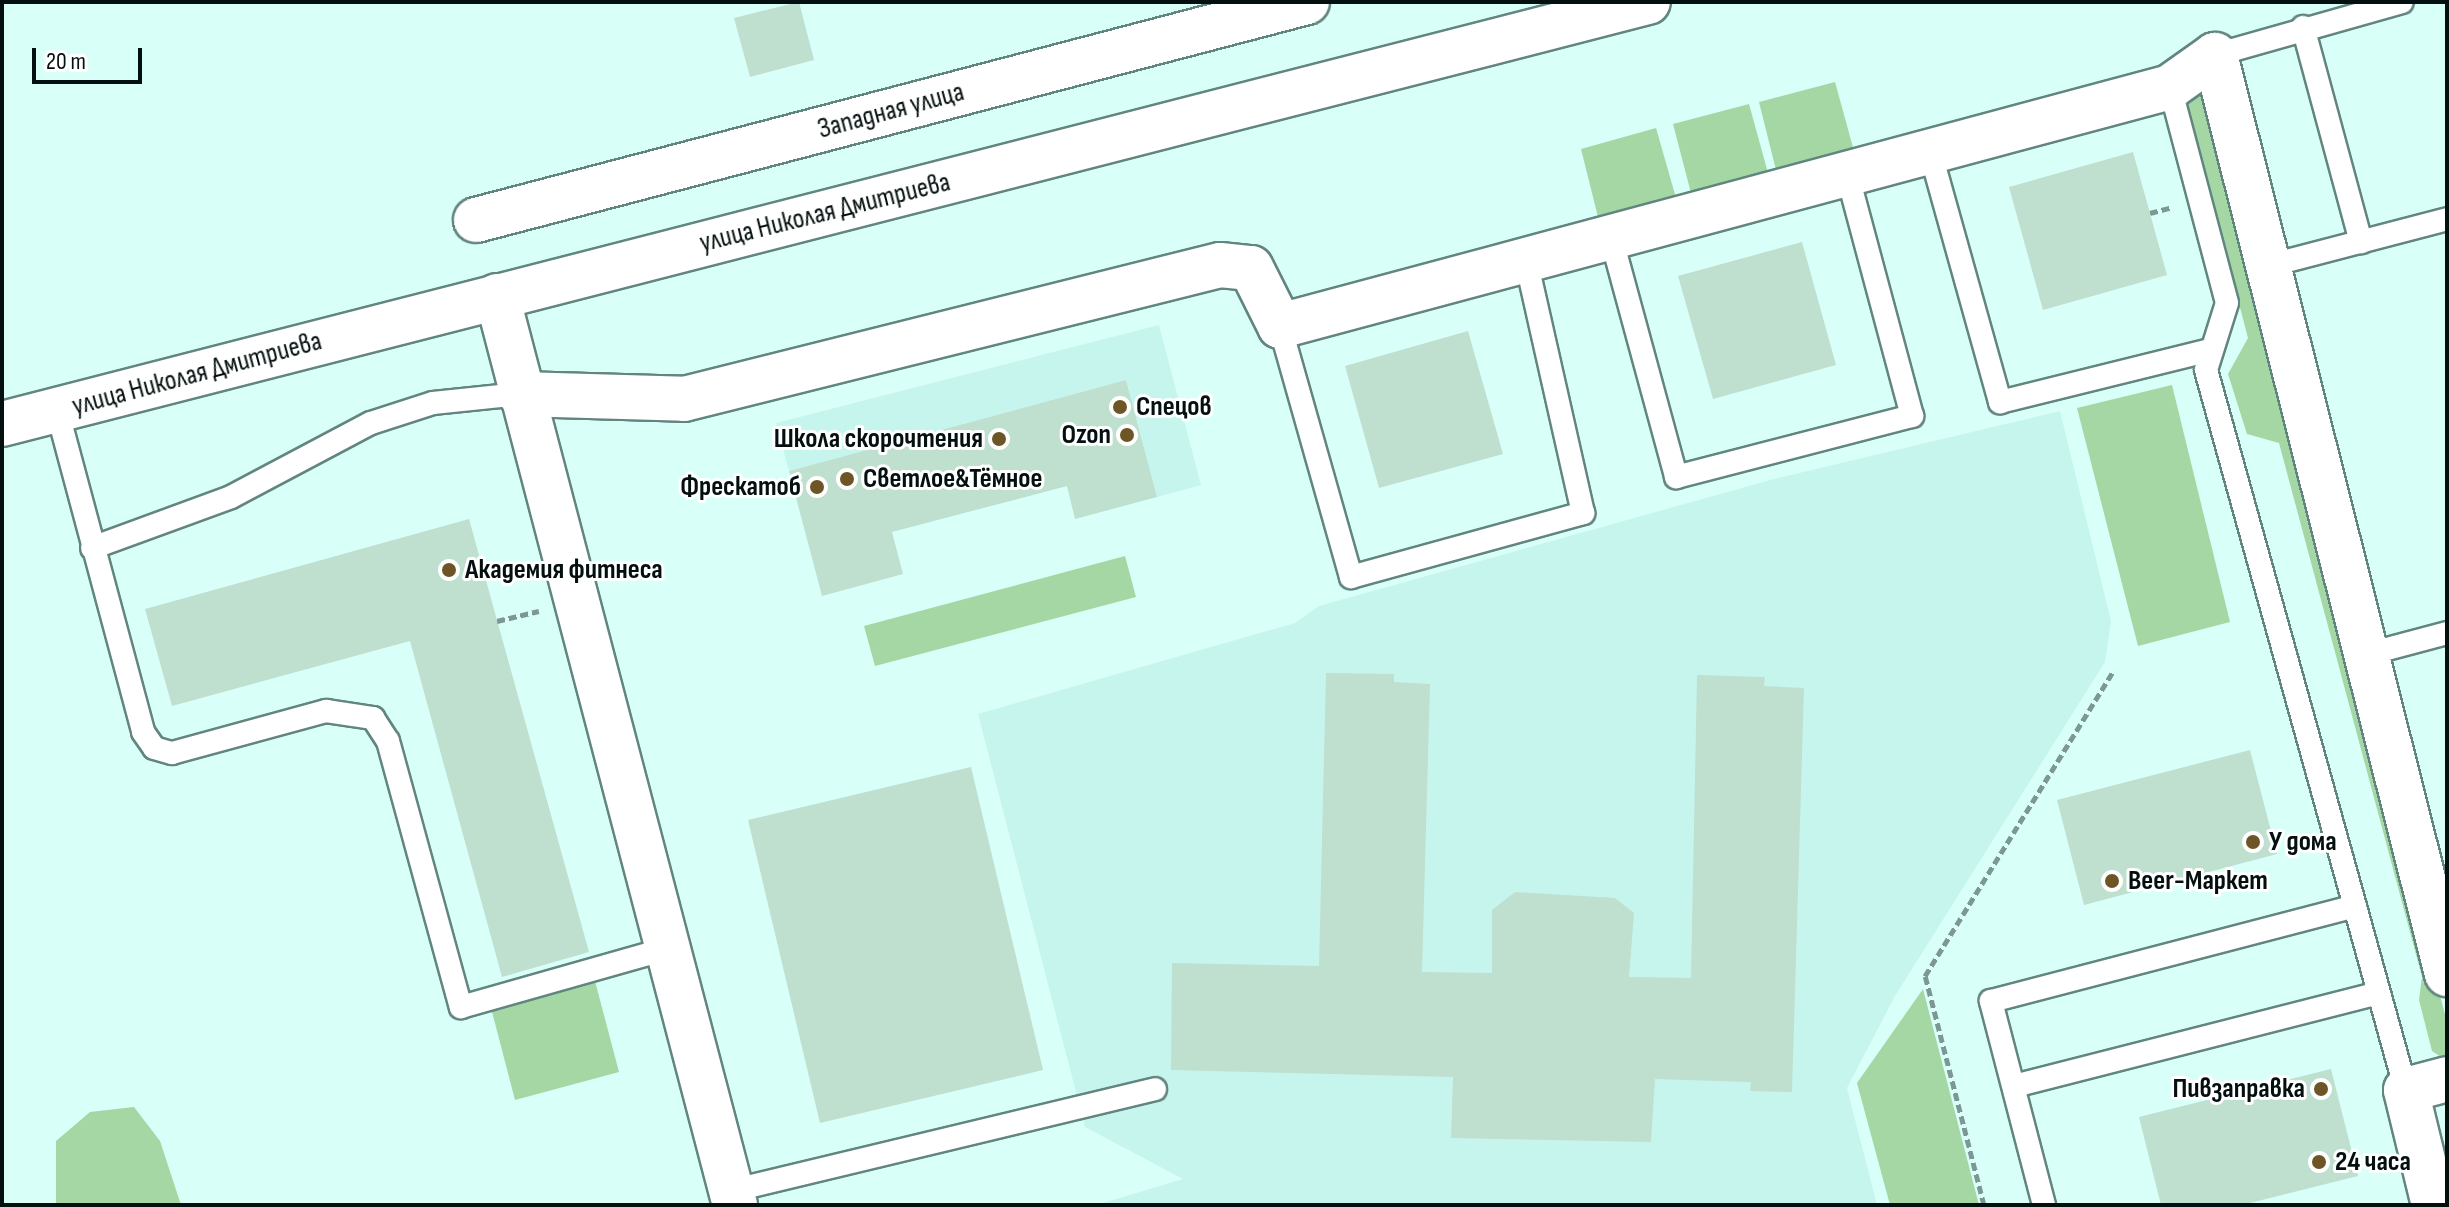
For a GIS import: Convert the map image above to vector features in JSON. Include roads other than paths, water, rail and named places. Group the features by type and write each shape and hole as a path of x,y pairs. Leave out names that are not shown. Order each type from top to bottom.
{"street":[{"name":"Западная улица","path":"476,220 1307,2"},
{"name":"улица Николая Дмитриева","path":"2,424 1648,2"},
{"path":"520,394 684,399 1220,265 1251,268 1280,326 2170,87 2215,55 2368,654 2433,867 2447,974"},
{"path":"497,296 520,394 733,1198"},
{"path":"2434,1205 2406,1090 2447,1079"}],"lane":[{"path":"2215,55 2303,27 2402,2"},
{"path":"2303,27 2361,242"},
{"path":"2170,87 2221,265 2227,303 2213,339 2206,370 2406,1090"},
{"path":"1930,151 2000,402 2213,339"},
{"path":"1611,237 1676,477 1912,416 1847,173"},
{"path":"2271,265 2447,219"},
{"path":"1280,326 1351,577 1583,513 1526,260"},
{"path":"92,548 231,497 371,423 433,403 520,394"},
{"path":"57,410 143,732 154,748 172,753 326,711 373,718 388,741 461,1007 669,948"},
{"path":"2368,654 2447,633"},
{"path":"2044,1205 1991,1001 2355,906"},
{"path":"2014,1086 2378,993"},
{"path":"733,1198 1155,1089"}],"place":[{"name":"Спецов","path":"1120,407"},
{"name":"Ozon","path":"1127,435"},
{"name":"Школа скорочтения","path":"999,439"},
{"name":"Светлое&Тёмное","path":"847,479"},
{"name":"Фрескатоб","path":"817,487"},
{"name":"Академия фитнеса","path":"449,570"},
{"name":"У дома","path":"2253,842"},
{"name":"Beer-Маркет","path":"2112,881"},
{"name":"Пивзаправка","path":"2321,1089"},
{"name":"24 часа","path":"2319,1162"}]}
